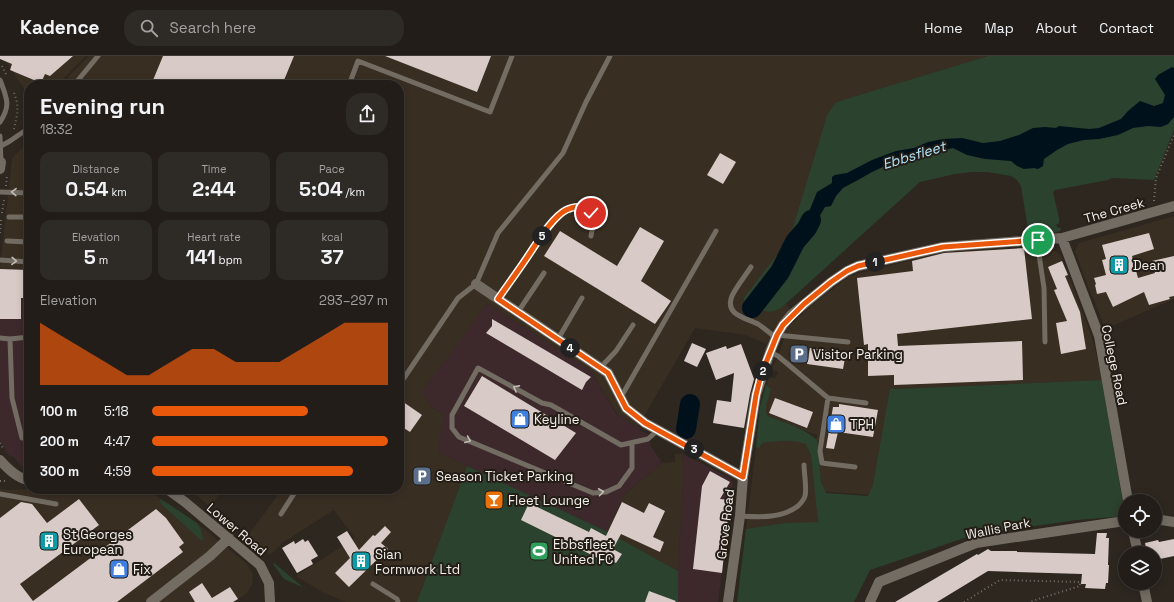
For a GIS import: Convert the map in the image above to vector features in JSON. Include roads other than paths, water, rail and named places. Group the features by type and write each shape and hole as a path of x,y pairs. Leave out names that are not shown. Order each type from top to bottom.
{"street":[{"name":"The Creek","path":"1062,238 1174,206"},
{"name":"Grove Road","path":"728,602 740,516 743,477 756,395 776,336 783,325 804,304 831,282 847,271 858,266 943,247 1062,238"},
{"name":"College Road","path":"1062,238 1099,336 1127,494"},
{"path":"476,284 608,373 626,408 645,423 743,477"},
{"path":"1,462 16,475 24,479"},
{"name":"Lower Road","path":"174,494 260,565 269,583 270,602"},
{"path":"1162,520 1174,522"},
{"name":"Wallis Park","path":"870,602 879,582 976,543 1118,522"},
{"path":"151,602 210,556 229,538"},
{"path":"1144,590 1147,602"}],"lane":[{"path":"78,80 98,56"},
{"path":"351,80 359,58 490,112 512,56"},
{"path":"404,378 458,298 476,284 498,233 563,153 586,102 610,56"},
{"path":"0,80 8,102 5,115 0,122"},
{"path":"1,146 24,131"},
{"path":"0,136 0,165"},
{"path":"0,192 24,193"},
{"path":"498,299 544,232 553,221 565,211 582,207 591,213 593,220 591,236"},
{"path":"9,217 24,217"},
{"path":"620,397 716,231"},
{"path":"1038,240 1044,288 1045,342"},
{"path":"7,241 24,242"},
{"path":"0,260 24,262"},
{"path":"751,267 732,296 730,304 731,310 738,316 757,324 776,336 848,342"},
{"path":"518,312 544,273"},
{"path":"558,339 582,298"},
{"path":"600,368 616,351 633,325"},
{"path":"0,338 24,338"},
{"path":"10,339 12,398 22,438 24,438"},
{"path":"770,352 778,356 828,398 866,403"},
{"path":"632,443 632,468 619,486 606,492 593,493 459,437 452,428 452,415 478,368 542,403 551,405 621,444 648,439 658,430"},
{"path":"828,398 820,451 822,463 855,468"},
{"path":"740,516 754,517 780,515 802,502 805,496 804,464"},
{"path":"0,494 56,504"},
{"path":"281,514 294,494"},
{"path":"373,584 397,599 398,602"}],"water":[{"path":"1172,67 1174,68 1174,117 1168,124 1161,127 1148,126 1133,128 1118,135 1068,144 1044,159 1043,166 1038,169 1024,169 1011,161 985,159 967,155 953,148 887,165 843,188 836,196 831,206 825,207 819,217 817,228 812,235 800,246 795,242 794,237 802,229 817,192 832,183 832,177 835,175 847,173 872,160 896,151 914,148 928,142 943,139 962,138 983,143 1000,141 1019,135 1033,128 1056,128 1059,126 1089,129 1099,128 1121,119 1140,101 1154,106 1163,103 1165,95 1155,79 1158,75"}],"waterway":[{"name":"Ebbsfleet","path":"752,308 780,272 795,242 807,228 811,220"},
{"name":"Ebbsfleet","path":"686,429 690,404"}],"place":[{"name":"Dean","path":"1119,265"},
{"name":"Visitor Parking","path":"799,354"},
{"name":"Keyline","path":"520,419"},
{"name":"TPH","path":"836,424"},
{"name":"Season Ticket Parking","path":"422,476"},
{"name":"Fleet Lounge","path":"494,500"},
{"name":"St Georges European","path":"49,541"},
{"name":"Ebbsfleet United FC","path":"539,551"},
{"name":"Sian Formwork Ltd","path":"361,561"},
{"name":"Fix","path":"119,569"}]}
